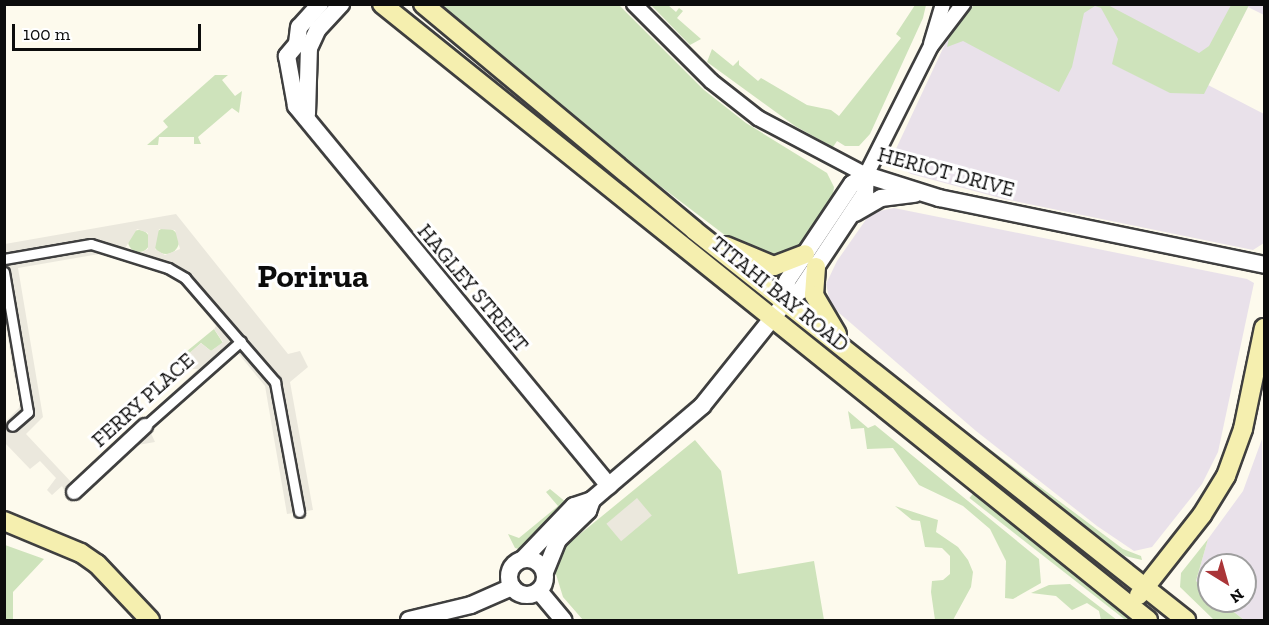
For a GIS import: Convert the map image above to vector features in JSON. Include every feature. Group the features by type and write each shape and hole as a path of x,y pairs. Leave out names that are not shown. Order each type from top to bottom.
{"main road":[{"name":"TITAHI BAY ROAD","path":"382,4 1148,621"},
{"name":"TITAHI BAY ROAD","path":"423,4 694,230 851,351 1186,621"},
{"path":"694,230 761,264 787,264 811,260 814,295 851,351"},
{"path":"1131,606 1211,503 1226,476 1243,429 1264,328"},
{"path":"4,521 81,553 97,564 150,621"}],"street":[{"path":"307,114 298,44 320,4"},
{"path":"298,44 318,28 340,4"},
{"name":"HERIOT DRIVE","path":"634,4 711,81 758,118 866,175 922,194 1264,266"},
{"path":"931,46 943,4"},
{"path":"512,587 510,570 574,506 592,500 702,406 774,319 786,301 787,281 811,260 849,219 865,193 866,175 931,46 963,4"},
{"name":"HAGLEY STREET","path":"298,44 296,106 307,114 318,136 382,215 609,486"},
{"path":"811,260 852,184 866,175"},
{"path":"849,219 882,198 922,194"},
{"path":"4,259 91,244 168,268 185,278 275,382 299,512"},
{"path":"4,272 28,412 12,426"},
{"name":"FERRY PLACE","path":"74,492 241,341"},
{"path":"539,591 558,540 588,511 592,500"},
{"path":"524,558 540,562 545,572"},
{"path":"512,587 525,595 539,591"},
{"path":"409,621 471,605 512,587"},
{"path":"539,591 563,621"}],"shaded area":[{"path":"972,5 1264,5 1264,15 1248,7 1208,85 1264,114 1264,243 1253,250 1004,199 911,174 899,167 895,151 945,44"},
{"path":"894,208 1247,279 1254,283 1218,452 1202,484 1152,547 1134,551 1097,526 976,431 831,306 826,284 837,261 867,218 875,212"},
{"path":"176,214 288,354 300,351 308,367 290,382 313,510 287,514 265,386 237,352 150,431 155,442 132,446 71,503 62,486 52,495 47,490 56,478 40,461 30,469 5,443 5,422 19,408 22,397 14,376 5,320 5,244","holes":["137,229 148,233 148,249 135,256 124,250","159,229 175,230 180,249 165,255 155,249","105,253 176,277 216,326 214,329 223,342 211,351 201,343 183,359 192,369 198,369 73,484 26,434 43,417 18,268"]},
{"path":"1262,439 1264,620 1244,620 1235,613 1257,613 1257,553 1204,553 1208,539 1243,491"},
{"path":"637,498 652,516 621,541 606,524"}],"green space":[{"path":"1106,4 1199,53 1209,46 1231,5 1249,5 1204,94 1170,93 1112,64 1118,39 1101,8 1095,6 1084,13 1072,67 1059,92 963,41 947,47 951,30 974,5"},
{"path":"439,5 619,5 704,90 746,123 827,173 834,187 832,201 794,253 774,259 734,242 606,145"},
{"path":"651,5 668,5 676,12 679,8 683,11 677,18 701,39 690,45"},
{"path":"915,5 926,5 923,18 870,134 859,146 845,146 837,141 833,147 795,126 707,62 712,49 733,66 739,60 739,65 758,81 761,78 807,105 831,110 839,116 901,38 896,34"},
{"path":"215,75 228,75 222,80 235,96 242,91 239,113 232,108 198,137 201,144 194,144 194,137 159,137 158,145 147,145 168,127 163,121"},
{"path":"166,228 175,232 179,241 175,250 166,254 157,250 153,241 157,232"},
{"path":"139,230 147,233 150,241 147,249 139,252 131,249 128,241 131,233"},
{"path":"214,329 223,343 211,351 201,343 183,359 181,356"},
{"path":"875,385 1060,531 998,489 888,400"},
{"path":"848,411 868,428 875,425 1039,559 1041,583 1013,599 1005,598 1006,561 990,529 963,506 919,485 893,448 867,449 864,428 851,429"},
{"path":"695,440 721,471 738,574 814,561 824,620 583,620 563,597 555,571 563,548"},
{"path":"979,441 1123,549 1141,556 1142,560 1125,556 1020,480 977,445"},
{"path":"550,489 567,503 522,550 515,548 508,534 519,538 558,506 546,492"},
{"path":"975,491 1139,619 1125,620 969,498"},
{"path":"895,506 938,520 936,532 958,547 968,560 973,572 971,587 953,620 935,620 931,592 932,581 943,580 950,574 950,556 942,548 925,547 920,521 912,520"},
{"path":"1208,539 1204,553 1197,553 1197,604 1180,587 1181,573"},
{"path":"5,545 44,559 13,592 13,620 5,620"},
{"path":"1070,584 1117,620 1101,620 1099,611 1087,603 1072,610 1056,596 1031,593 1049,585"},
{"path":"1207,613 1235,613 1244,620 1214,620"}],"district":[{"name":"Porirua","path":"313,276"}]}
